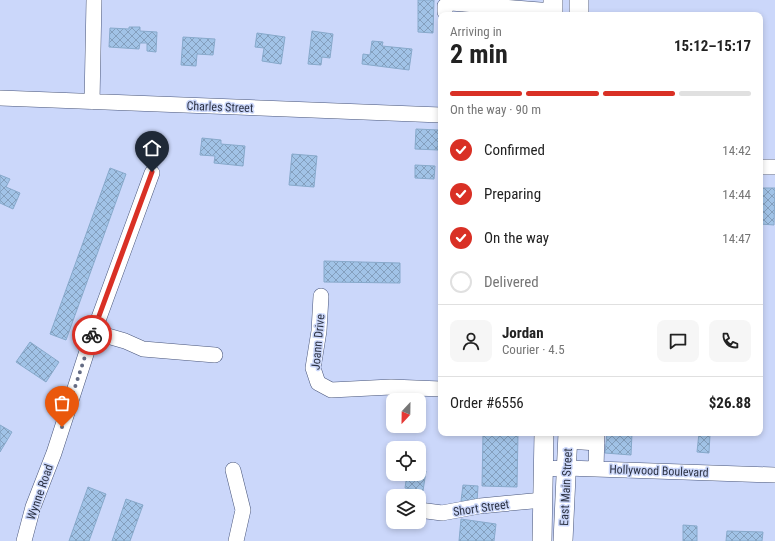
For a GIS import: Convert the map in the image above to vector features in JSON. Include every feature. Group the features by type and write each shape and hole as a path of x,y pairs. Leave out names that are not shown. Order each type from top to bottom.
{"main road":[{"path":"579,0 579,12"},
{"name":"East Main Street","path":"542,541 544,436"},
{"name":"East Main Street","path":"563,541 568,437"}],"street":[{"path":"92,102 94,0"},
{"path":"445,12 445,6 451,3 553,9"},
{"name":"Charles Street","path":"0,98 438,116"},
{"path":"763,167 775,167"},
{"name":"Wynne Road","path":"24,541 33,507 54,453 94,332 152,172"},
{"name":"Joann Drive","path":"321,296 319,331 313,368 318,383 331,390 391,387 438,389"},
{"path":"94,332 125,341 143,349 215,355"},
{"path":"568,437 597,438 596,469"},
{"name":"Hollywood Boulevard","path":"543,469 566,468 775,475"},
{"path":"234,470 242,510 236,541"},
{"name":"Short Street","path":"426,512 442,513 480,506 543,500"}],"building":[{"path":"418,0 434,0 433,33 418,32"},
{"path":"129,27 140,27 140,31 157,32 156,52 147,51 147,43 140,43 139,49 109,47 110,28 129,29"},
{"path":"312,31 333,34 330,58 322,57 321,65 308,64"},
{"path":"257,33 285,37 281,64 262,61 264,48 255,47"},
{"path":"183,37 215,39 213,55 197,54 196,66 181,65"},
{"path":"372,41 383,42 382,46 412,49 409,70 362,64 363,54 370,55"},
{"path":"416,129 438,130 438,150 415,149"},
{"path":"202,138 221,140 221,144 245,146 243,166 214,163 215,156 200,155"},
{"path":"292,154 317,156 314,187 289,185"},
{"path":"415,165 435,166 434,179 415,178"},
{"path":"110,168 126,174 66,340 50,334"},
{"path":"0,175 10,179 6,187 20,193 13,209 0,203"},
{"path":"763,188 775,188 774,225 763,224"},
{"path":"324,261 400,263 400,283 324,282"},
{"path":"30,342 59,362 46,382 16,362"},
{"path":"0,425 12,432 0,452"},
{"path":"483,436 518,436 517,487 482,486"},
{"path":"607,436 632,436 631,455 605,453"},
{"path":"699,436 710,436 709,453 697,452"},
{"path":"406,481 424,481 423,489 405,488"},
{"path":"463,485 478,486 477,502 461,501"},
{"path":"88,487 106,494 89,541 69,541"},
{"path":"126,499 143,505 130,541 112,541"},
{"path":"461,519 496,524 494,541 459,541"},
{"path":"683,525 697,526 697,541 683,541"},
{"path":"727,531 763,532 762,541 726,541"}],"way so far":[{"path":"62,427 92,335"}],"route":[{"path":"92,335 125,251 152,172"}]}
